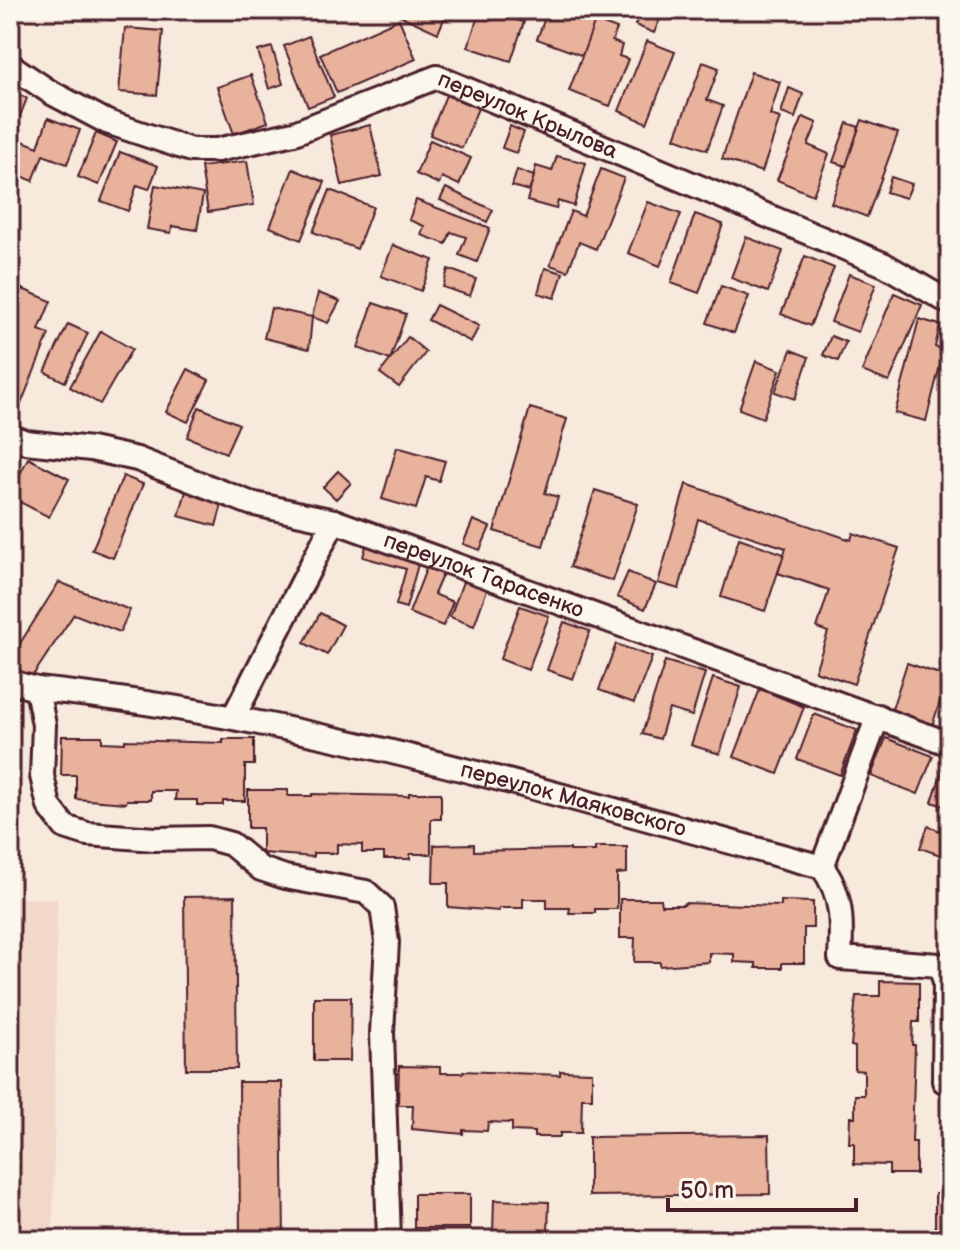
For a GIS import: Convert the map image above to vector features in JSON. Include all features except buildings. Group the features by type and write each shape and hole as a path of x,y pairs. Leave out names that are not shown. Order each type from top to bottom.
{"street":[{"name":"переулок Крылова","path":"10,65 50,92 107,122 191,150 217,150 294,133 437,77 885,265 950,303"},
{"name":"переулок Тарасенко","path":"10,436 26,442 91,449 137,459 250,503 334,521 950,744"},
{"path":"234,716 334,521"},
{"name":"переулок Маяковского","path":"10,682 37,689 234,716 486,777 822,867"},
{"path":"37,689 44,725 42,776 49,806 65,827 87,834 155,839 209,838 231,844 261,869 285,877 366,892 382,907 387,942 382,1033 389,1240"},
{"path":"878,716 822,867 833,881 840,904 840,958 939,965 945,981 944,1081 950,1082"}],"shaded area":[{"path":"10,898 57,899 53,1235 10,1234"}]}
